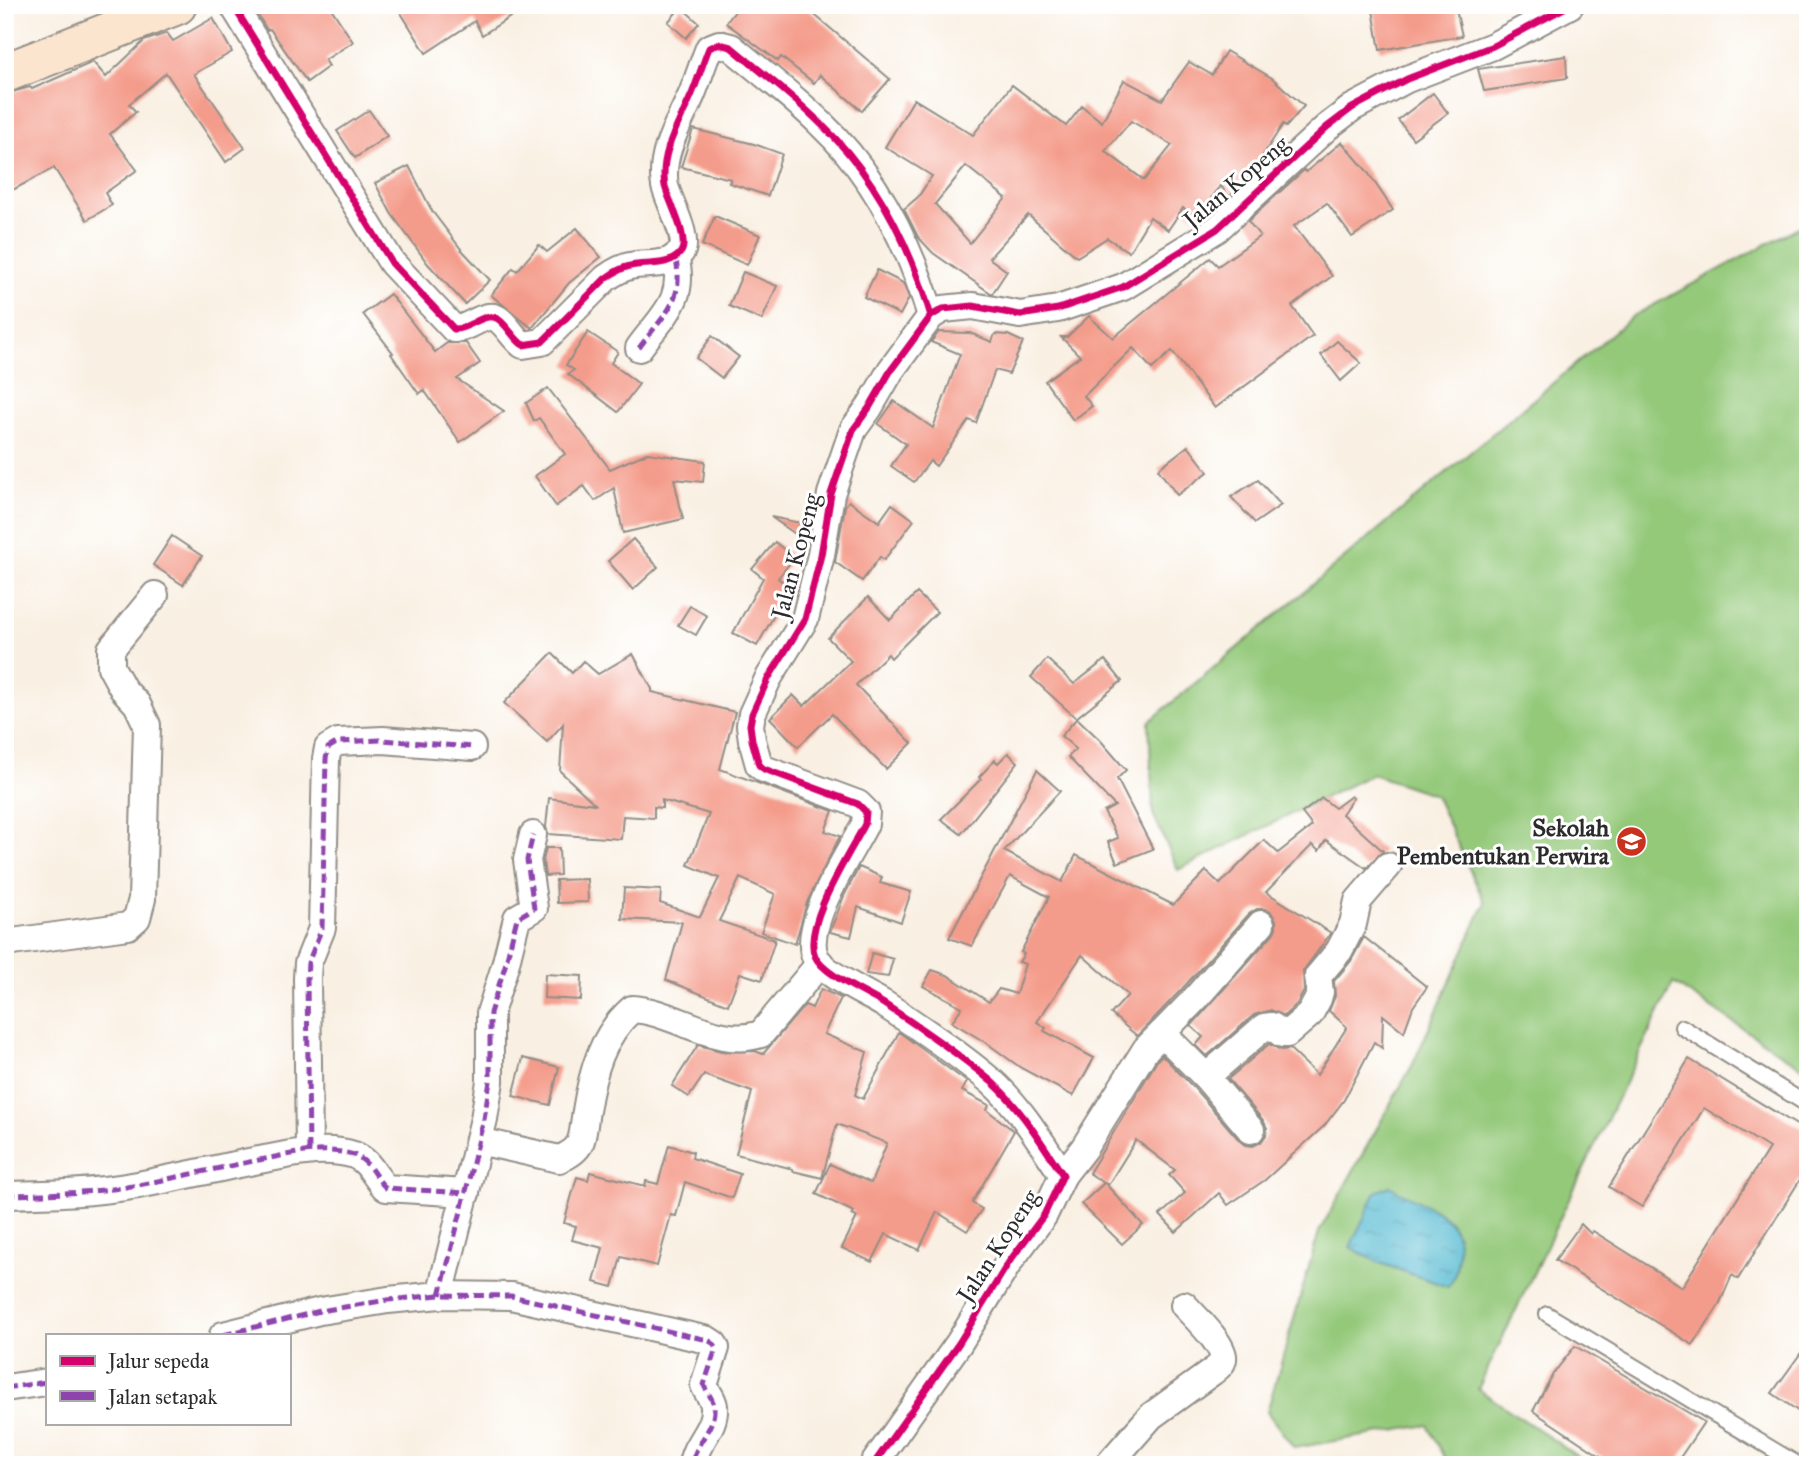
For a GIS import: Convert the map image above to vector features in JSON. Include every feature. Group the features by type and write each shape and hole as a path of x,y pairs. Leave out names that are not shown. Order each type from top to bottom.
{"street":[{"path":"5,73 177,5"},
{"path":"233,5 392,262 454,329 466,328 489,316 497,317 523,345 542,342 557,330 606,278 618,270 662,263 683,250 684,239 665,185 667,151 709,48 714,45 725,45 823,125 864,174 892,218 931,316"},
{"name":"Jalan Kopeng","path":"873,1465 959,1343 1009,1262 1044,1215 1063,1175 1023,1116 993,1083 884,1004 843,981 820,963 815,956 813,936 819,911 865,824 866,812 858,804 759,765 750,725 752,715 768,679 805,619 821,555 831,494 853,430 870,408 905,350 931,316 943,309 973,306 1020,315 1058,309 1124,287 1217,229 1327,127 1352,108 1407,79 1493,46 1570,5"},
{"path":"639,348 677,295 679,272 675,257"},
{"path":"5,943 128,926 136,918 142,899 147,725 137,704 123,689 111,667 111,649 155,594"},
{"path":"309,1151 307,978 308,963 322,928 328,748 338,742 383,740 472,747"},
{"path":"440,1295 479,1141 490,1082 489,1013 517,918 534,908 527,860 533,835"},
{"path":"1206,1077 1264,1027 1272,1026 1282,1034 1287,1034 1310,1014 1320,992 1318,976 1339,951 1353,924 1358,901 1388,866"},
{"path":"1063,1175 1084,1148 1146,1049 1194,1000 1261,924"},
{"path":"479,1141 559,1159 566,1156 580,1143 590,1085 602,1050 617,1022 632,1009 646,1010 715,1034 752,1037 761,1034 820,963"},
{"path":"1162,1033 1206,1077 1251,1130"},
{"path":"5,1195 71,1193 137,1185 309,1151 339,1151 356,1156 367,1163 377,1180 386,1188 466,1193"},
{"path":"226,1334 320,1311 388,1300 440,1295 511,1296 711,1341 716,1348 704,1385 713,1402 713,1415 704,1439 696,1447 692,1465"},
{"path":"1108,1465 1151,1416 1220,1366 1224,1358 1223,1351 1215,1340 1184,1305"},
{"path":"5,1388 46,1382"}],"lane":[{"path":"1682,1027 1808,1105"},
{"path":"1547,1314 1799,1465"}],"green space":[{"name":"Sekolah Pembentukan Perwira","path":"1808,222 1808,1071 1673,983 1478,1389 1590,1465 1449,1465 1428,1425 1294,1448 1267,1412 1319,1232 1413,1064 1485,903 1435,795 1372,774 1178,870 1153,814 1149,722 1633,316"}],"water":[{"path":"1390,1186 1437,1211 1454,1228 1458,1240 1458,1256 1454,1276 1448,1287 1377,1262 1350,1247 1376,1192"}],"building":[{"path":"252,5 329,5 353,42 325,60 329,66 307,82 270,29 267,30"},
{"path":"396,5 529,5 482,35 475,21 426,53"},
{"path":"740,5 803,5 890,79 862,111 820,75 814,83 781,57 778,61 726,23"},
{"path":"1400,5 1455,5 1462,36 1380,50 1373,10"},
{"path":"681,7 699,23 686,38 668,22"},
{"path":"213,18 232,52 194,74 245,148 226,162 166,73 129,104 136,112 110,134 137,170 105,193 112,205 87,220 54,168 5,194 5,94 30,87 32,89 93,62 106,77 144,41 167,33 173,41"},
{"path":"1226,51 1272,78 1304,106 1286,127 1283,124 1248,179 1229,197 1221,186 1196,217 1183,208 1168,230 1150,217 1129,252 1107,238 1077,257 1028,215 989,258 1007,271 992,294 933,253 918,237 904,209 918,197 932,176 885,147 914,99 973,135 1012,85 1066,126 1082,106 1102,122 1124,80 1162,100 1189,62 1212,75","holes":["1131,121 1172,145 1144,180 1105,151","966,166 1006,198 970,243 935,204"]},
{"path":"1566,56 1567,78 1484,91 1478,69"},
{"path":"1433,93 1448,113 1413,139 1398,120"},
{"path":"369,110 387,136 355,158 337,131"},
{"path":"693,129 782,154 768,196 729,183 731,179 681,167"},
{"path":"1342,142 1367,171 1393,210 1352,237 1327,203 1294,226 1332,276 1292,306 1313,336 1215,408 1172,351 1152,369 1133,348 1084,396 1092,406 1073,420 1045,381 1080,356 1061,337 1067,337 1089,316 1113,338 1210,258 1218,266 1260,236 1248,221 1304,170 1306,172"},
{"path":"409,166 432,211 461,249 490,280 465,304 428,264 391,213 375,183"},
{"path":"715,216 760,235 747,265 702,245"},
{"path":"577,228 601,257 569,283 532,328 491,295 513,268 517,271 539,245 547,252"},
{"path":"877,270 903,283 909,298 900,315 864,297"},
{"path":"743,272 777,286 762,320 729,306"},
{"path":"390,294 435,352 447,343 466,343 480,363 457,379 504,411 460,442 424,390 419,394 391,354 393,353 363,314"},
{"path":"588,332 618,352 611,363 639,384 618,412 568,374 574,370 566,365"},
{"path":"939,332 970,333 992,342 995,334 1008,335 1023,342 1009,374 995,370 976,423 969,420 936,466 930,461 914,482 891,466 906,444 878,424 894,401 933,428 960,354 931,342"},
{"path":"712,336 739,357 722,378 696,358"},
{"path":"1337,341 1361,363 1341,381 1321,355"},
{"path":"548,388 610,469 647,453 705,461 703,482 674,479 683,519 623,533 614,488 595,501 584,486 556,506 535,476 565,454 539,418 534,421 526,403"},
{"path":"1188,446 1208,472 1177,495 1158,469"},
{"path":"1258,480 1281,505 1255,523 1231,497"},
{"path":"849,501 879,522 892,504 914,520 884,560 880,557 862,581 835,562 845,506"},
{"path":"771,517 810,525 807,542"},
{"path":"172,536 202,556 183,585 153,565"},
{"path":"633,539 658,567 633,590 608,561"},
{"path":"775,542 794,558 778,578 793,591 777,610 757,646 733,633 763,578 752,569"},
{"path":"917,593 937,612 891,658 888,654 856,685 912,743 886,769 832,714 798,747 770,718 793,695 804,706 851,661 828,638 868,597 890,620"},
{"path":"690,606 707,616 696,635 678,625"},
{"path":"552,653 572,673 583,661 598,674 633,654 652,692 735,712 720,769 833,811 825,831 840,836 807,902 795,944 761,932 775,894 740,878 719,921 775,940 762,980 740,973 728,1005 666,980 682,922 622,919 624,888 661,890 660,903 700,917 719,878 688,865 709,814 662,800 662,808 654,807 654,818 623,816 621,839 548,834 546,827 549,798 595,804 560,771 563,724 547,742 504,703"},
{"path":"1047,659 1074,684 1105,660 1122,681 1076,718 1031,677"},
{"path":"1077,718 1126,770 1117,779 1153,849 1117,863 1108,842 1118,838 1104,812 1115,806 1068,757 1076,749 1061,736"},
{"path":"1008,753 1018,762 961,834 941,819 981,779 979,777 995,760 998,763"},
{"path":"1037,770 1060,791 1004,851 1062,882 1076,855 1173,905 1206,871 1220,884 1264,840 1278,853 1312,826 1302,813 1322,798 1335,808 1351,796 1353,798 1342,814 1383,851 1366,868 1326,840 1319,851 1312,845 1266,892 1331,933 1303,971 1304,991 1297,1004 1284,1016 1271,1010 1254,1015 1207,1056 1196,1045 1203,1037 1191,1026 1273,934 1276,920 1271,912 1257,909 1249,914 1137,1036 1111,1014 1128,995 1082,955 1037,1022 1046,1028 1044,1031 1094,1058 1073,1096 1021,1068 952,1022 962,1007 923,986 932,970 947,975 989,1002 999,989 1016,994 1025,964 1019,962 1024,954 1021,952 1049,897 1010,876 972,946 949,938"},
{"path":"546,848 559,848 560,875 545,876 543,861"},
{"path":"859,867 882,877 880,883 911,892 901,922 858,907 851,937 830,932 844,896"},
{"path":"587,879 588,902 557,903 556,880"},
{"path":"1364,937 1427,987 1413,1007 1404,1032 1383,1015 1382,1048 1374,1042 1344,1100 1324,1126 1265,1180 1228,1205 1219,1193 1176,1232 1160,1215 1185,1193 1169,1175 1175,1170 1136,1140 1108,1185 1105,1183 1143,1225 1122,1244 1081,1204 1104,1183 1089,1173 1158,1059 1162,1055 1240,1141 1253,1146 1261,1142 1267,1128 1263,1120 1228,1079 1269,1044 1281,1050 1290,1049 1317,1075 1347,1027 1329,1011 1335,996 1334,981 1351,961"},
{"path":"872,953 893,959 888,977 866,974"},
{"path":"545,974 582,976 581,1000 544,998"},
{"path":"821,989 841,998 824,1034 867,1052 855,1095 863,1099 899,1032 967,1082 962,1091 989,1105 987,1110 1014,1131 972,1203 982,1209 967,1231 937,1212 919,1250 886,1234 872,1262 842,1248 857,1217 852,1215 854,1212 816,1194 830,1164 871,1183 887,1143 837,1124 822,1178 793,1171 736,1154 752,1092 704,1075 689,1097 672,1086 698,1045 725,1052 755,1051 763,1054 805,1005 812,1008"},
{"path":"523,1058 559,1067 550,1105 513,1096"},
{"path":"1689,1059 1808,1132 1808,1167 1738,1279 1732,1275 1719,1305 1693,1345 1555,1260 1581,1224 1591,1234 1593,1231 1682,1287 1769,1148 1704,1108 1642,1207 1609,1187"},
{"path":"669,1145 693,1152 692,1158 740,1174 732,1198 685,1182 676,1216 671,1215 657,1266 621,1257 613,1287 594,1282 603,1248 572,1240 576,1226 564,1223 577,1177 588,1180 590,1172 645,1186 646,1181 658,1184"},
{"path":"1808,1343 1808,1418 1772,1393"},
{"path":"1575,1346 1704,1422 1675,1465 1614,1465 1533,1411 1553,1374"}],"marked path":[{"path":"639,348 664,316 675,296 678,285 675,257"},
{"path":"309,1151 307,978 308,963 322,928 328,748 338,742 383,740 472,747"},
{"path":"440,1295 484,1119 490,1081 490,1013 517,918 534,908 527,860 533,835"},
{"path":"5,1195 121,1188 318,1151 354,1155 368,1165 386,1188 466,1193"},
{"path":"227,1334 320,1311 440,1295 511,1296 708,1340 716,1348 704,1385 713,1403 714,1414 692,1465"},
{"path":"5,1388 46,1382"}],"cycle path":[{"path":"233,5 392,263 454,329 465,327 482,318 493,317 502,322 523,345 542,342 611,274 630,266 670,260 681,252 683,238 665,186 665,162 672,138 709,48 719,44 731,47 799,104 821,124 858,166 901,238 931,316"},
{"path":"873,1465 959,1343 1009,1262 1044,1215 1063,1175 1022,1115 992,1082 926,1032 819,963 813,943 815,926 839,870 865,824 866,812 858,804 759,765 752,740 752,714 768,679 805,619 821,555 831,494 853,430 891,370 931,316 943,309 973,306 1020,315 1058,309 1123,287 1217,229 1327,127 1352,108 1407,79 1493,46 1570,5"}],"place":[{"name":"Sekolah Pembentukan Perwira","path":"1632,842"}]}
